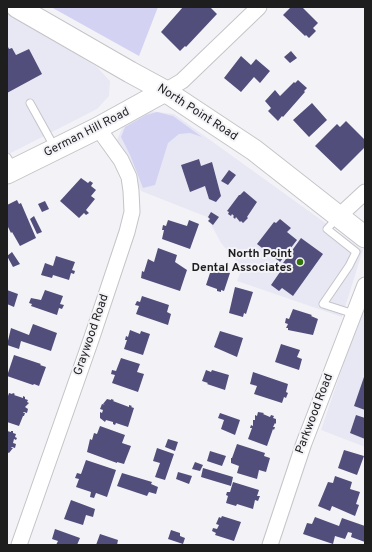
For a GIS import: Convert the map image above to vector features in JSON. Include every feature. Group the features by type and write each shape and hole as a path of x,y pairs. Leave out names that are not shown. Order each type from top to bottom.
{"street":[{"name":"North Point Road","path":"17,7 165,91 254,150 365,237"},
{"path":"165,91 182,81 259,7"},
{"name":"German Hill Road","path":"9,166 56,148 98,128 165,91"},
{"name":"Graywood Road","path":"19,545 92,337 127,232 132,212 129,177 121,160 98,128"},
{"path":"338,217 365,192"},
{"name":"Parkwood Road","path":"270,545 304,443 365,285"}],"lane":[{"path":"30,103 56,148"},
{"path":"338,217 327,229 356,252 349,266 323,304 354,314"}],"shaded area":[{"path":"51,7 158,7 139,56"},
{"path":"7,12 97,67 110,81 109,96 97,109 7,155"},
{"path":"151,111 174,114 363,250 342,317 237,281 242,268 221,243 207,217 141,191 117,140 123,126"},
{"path":"157,112 173,116 202,137 190,133 179,134 168,143 155,185 143,188 121,137 125,127 146,115"},
{"path":"365,301 365,447 321,430"}],"building":[{"path":"183,7 210,7 217,14 186,47 185,46 180,51 161,32"},
{"path":"291,7 302,7 318,23 313,28 316,31 309,38 283,15"},
{"path":"7,45 9,49 12,48 16,55 29,49 42,74 7,93"},
{"path":"291,51 297,58 290,63 284,57"},
{"path":"241,56 251,65 256,59 270,71 260,83 254,77 241,92 224,78"},
{"path":"298,80 307,88 278,121 268,111 271,108 265,101 275,90 280,96"},
{"path":"312,103 327,120 309,137 293,120"},
{"path":"346,121 365,140 365,147 341,171 315,146 337,124 340,127"},
{"path":"199,159 201,166 212,162 221,196 216,202 209,199 205,186 190,192 181,165"},
{"path":"229,170 236,175 228,185 221,181"},
{"path":"81,178 88,183 90,181 93,183 91,186 96,190 91,196 95,199 86,210 89,213 86,215 84,213 79,218 60,201"},
{"path":"244,191 257,202 247,217 248,218 243,223 236,217 235,219 232,214 231,216 228,214 229,212 227,211 239,195"},
{"path":"17,200 19,204 21,203 36,238 20,246 7,225 7,205"},
{"path":"45,201 49,209 42,212 38,204"},
{"path":"211,212 219,217 213,225 208,221 210,219 208,217"},
{"path":"34,216 42,232 37,234 30,219"},
{"path":"280,219 291,228 287,232 297,240 280,262 257,244 274,222 276,223"},
{"path":"168,220 187,226 189,220 199,224 190,249 162,239 164,230 162,230 163,225 166,226"},
{"name":"North Point Dental Associates","path":"301,238 323,254 293,296 282,288 279,291 271,285 280,272 278,270"},
{"path":"158,248 177,255 175,262 187,270 180,291 141,278 142,271 144,272 148,259 154,262"},
{"path":"12,252 20,264 13,267 7,256"},
{"path":"56,256 75,262 72,270 75,271 74,274 71,273 69,280 53,275 52,278 41,275 45,263 53,266"},
{"path":"212,267 230,273 224,291 217,291 217,289 206,285"},
{"path":"235,287 253,292 246,314 244,313 243,317 229,313"},
{"path":"7,290 18,294 14,307 7,304"},
{"path":"45,290 63,296 60,304 64,305 62,309 59,308 57,315 31,306 32,304 29,303 31,298 41,300"},
{"path":"142,296 169,305 167,312 171,314 168,325 136,314 139,306 135,305 137,301 140,302"},
{"path":"293,309 312,315 311,316 318,319 313,335 288,330 288,328 286,328 288,324 285,323 286,318 289,319"},
{"path":"33,324 57,333 51,351 21,341 19,349 7,345 11,328 29,335"},
{"path":"130,330 140,334 141,331 150,334 143,355 124,349 127,340 125,340 126,336 128,337"},
{"path":"220,331 243,338 237,357 214,347"},
{"path":"281,344 300,350 297,357 302,359 299,370 275,362"},
{"path":"14,355 46,367 39,386 7,376"},
{"path":"121,358 140,364 137,372 144,374 138,392 112,383 115,375 111,374 112,370 116,371"},
{"path":"206,370 211,372 212,370 229,375 225,390 202,381"},
{"path":"253,372 288,384 286,392 288,393 286,398 284,397 282,403 254,394 257,386 250,384"},
{"path":"365,374 365,410 354,406"},
{"path":"9,393 13,393 15,394 14,395 23,398 23,396 25,397 29,403 25,407 28,409 27,413 24,412 23,413 25,413 19,426 7,422 7,396"},
{"path":"107,399 114,400 113,401 129,407 129,405 132,406 131,407 134,408 128,427 116,423 115,425 113,422 106,420 105,422 100,418 100,412 102,413 103,410 100,409 102,404 105,405 103,404"},
{"path":"258,412 264,413 263,414 270,417 271,415 274,416 273,418 276,419 276,424 275,423 273,427 275,427 274,430 273,429 267,446 248,439 252,428 250,428 251,425 253,426 253,420 255,420 255,415 257,416"},
{"path":"220,413 240,420 235,435 221,429 224,420 218,418"},
{"path":"356,415 365,418 365,439 350,433"},
{"path":"100,426 125,435 122,443 131,446 124,464 117,463 87,452 90,439 92,440 94,433 97,434"},
{"path":"7,431 13,431 13,433 16,434 15,437 17,438 16,440 14,439 13,443 16,444 15,448 12,447 11,448 13,448 9,453 7,452"},
{"path":"168,439 178,442 175,451 165,447"},
{"path":"237,444 265,453 264,456 270,458 266,472 259,470 257,479 237,473 239,466 231,463 231,458"},
{"path":"157,448 174,454 165,480 155,477 160,463 153,461"},
{"path":"344,450 364,456 357,475 338,468"},
{"path":"210,451 226,456 222,466 207,461"},
{"path":"86,460 116,470 107,497 96,493 94,498 90,497 91,492 76,487 79,479 75,478 77,473 81,474"},
{"path":"195,462 203,465 200,471 192,469"},
{"path":"203,468 233,477 231,486 201,477"},
{"path":"178,472 192,476 189,484 176,479"},
{"path":"122,473 152,482 151,484 158,487 156,494 149,492 147,496 117,486"},
{"path":"335,476 352,482 350,489 360,492 356,504 359,505 355,516 332,506 330,511 318,506 328,482 333,483"},
{"path":"233,482 259,490 257,496 260,496 258,501 255,500 253,509 237,504 236,506 226,503 228,496 226,495 227,492 230,492"},
{"path":"71,500 95,509 93,517 86,515 83,525 64,519"},
{"path":"222,516 241,522 234,541 215,535 216,533 212,531 213,528 217,529 219,525 216,524 219,517 221,518"},
{"path":"315,517 339,526 342,518 365,526 365,542 351,537 352,533 348,532 345,539 335,536 333,544 303,534 307,523 312,524"},
{"path":"55,529 80,538 77,545 56,545 58,541 52,539"},
{"path":"171,530 180,533 180,536 185,538 183,544 168,539"},
{"path":"100,534 118,540 117,545 96,545"}],"place":[{"name":"North Point Dental Associates","path":"300,262"}]}
